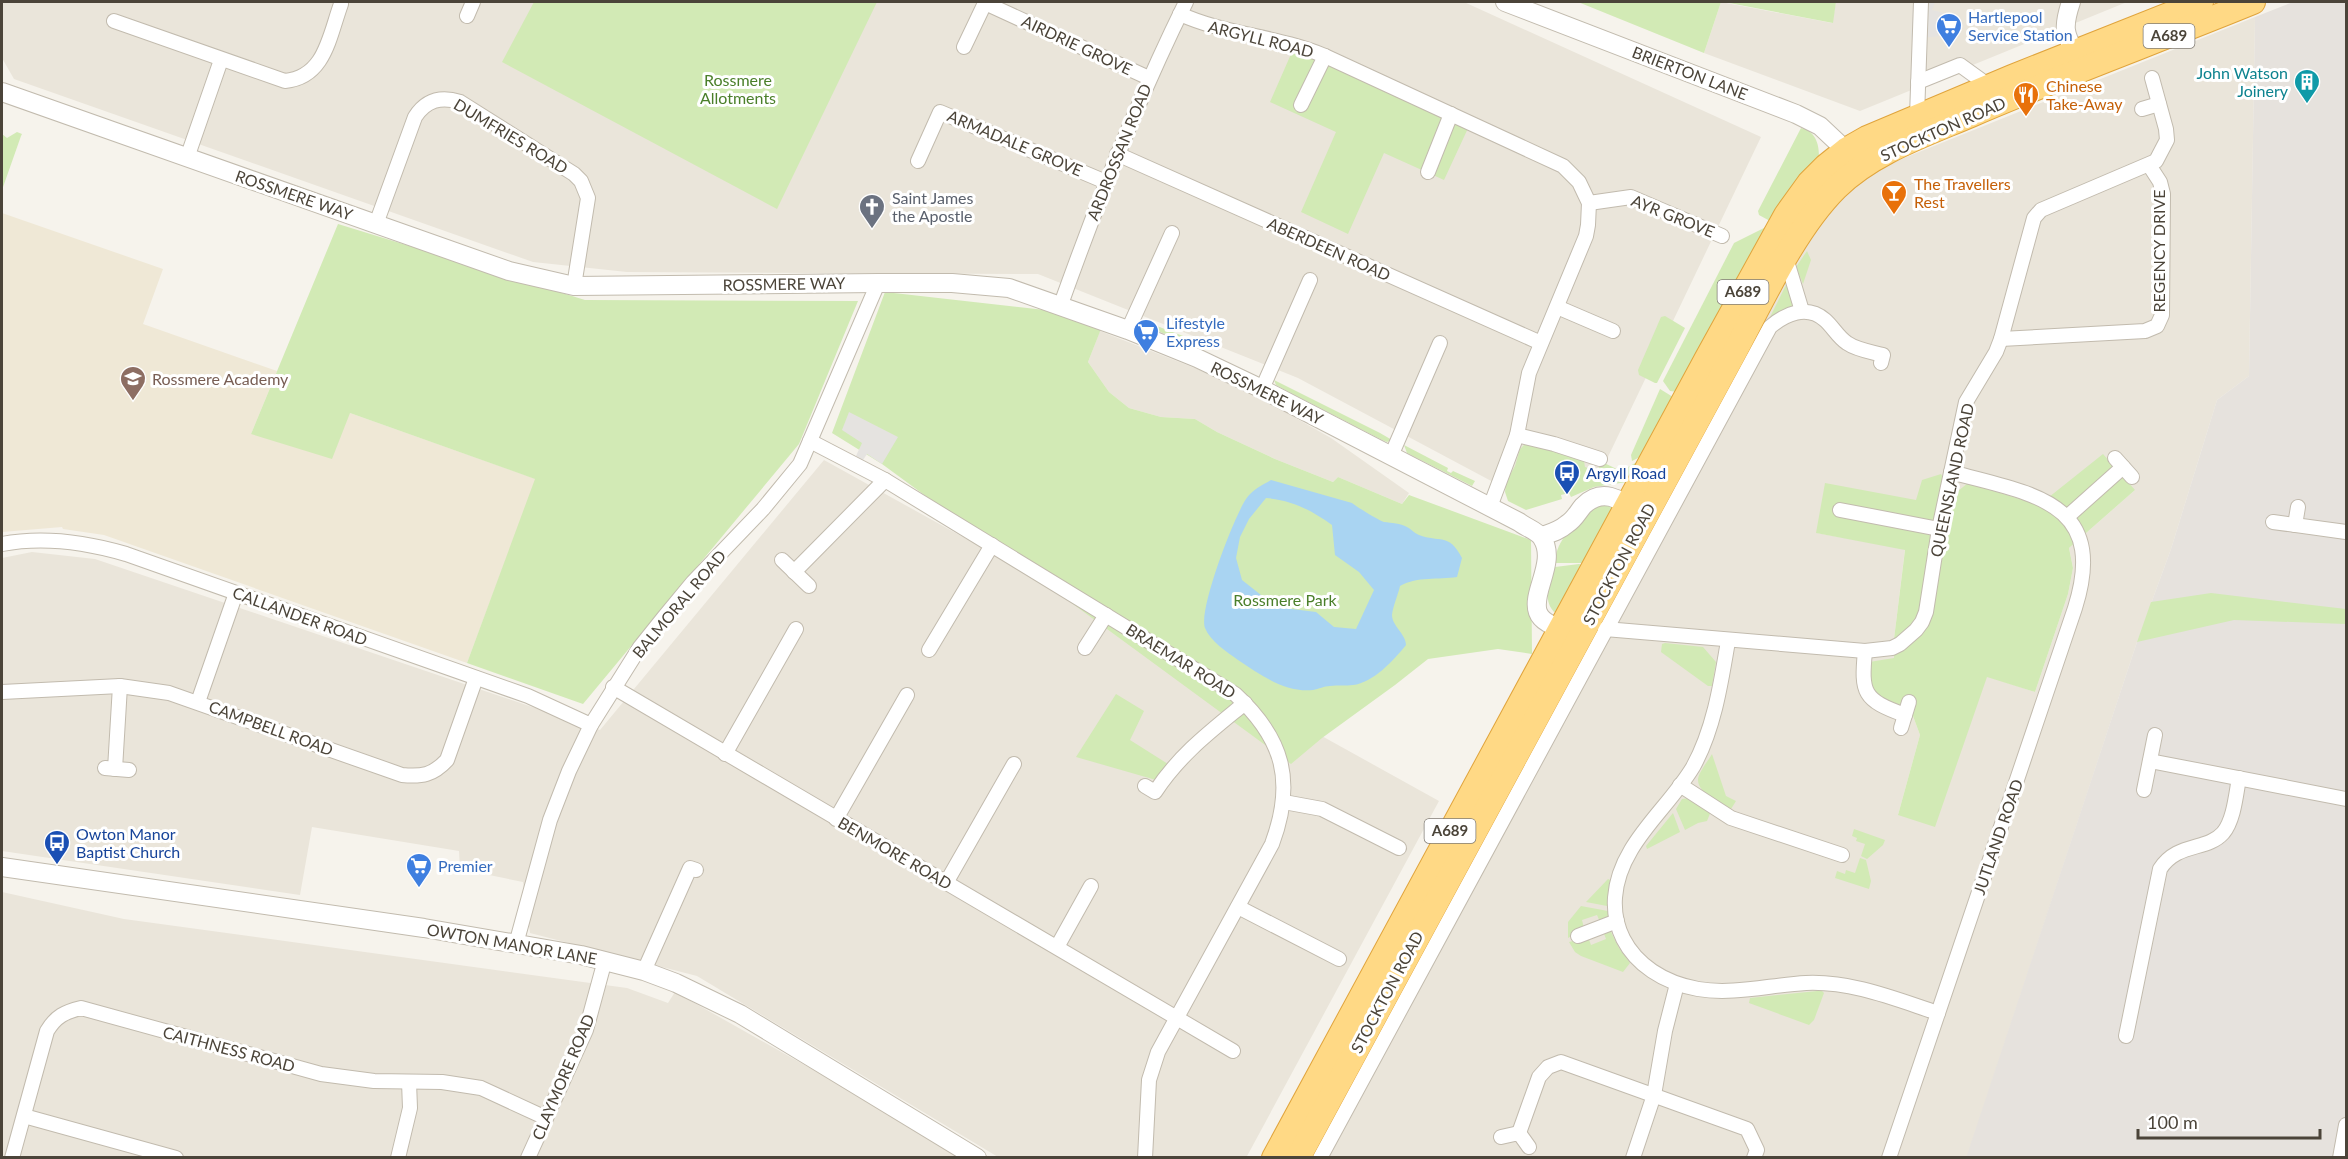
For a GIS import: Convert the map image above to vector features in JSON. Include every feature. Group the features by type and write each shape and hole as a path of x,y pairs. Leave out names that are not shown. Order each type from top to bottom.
{"highway":[{"name":"A689","path":"1910,118 1989,86 2079,61 2201,2"},
{"name":"STOCKTON ROAD","path":"1315,1154 1568,678 1583,630 1634,514 1726,366 1786,258 1818,208 1837,187 1854,158 1907,143 2079,61 2253,2"},
{"name":"STOCKTON ROAD","path":"1726,366 1792,206 1809,183 1854,158 1910,118"},
{"name":"STOCKTON ROAD","path":"1274,1158 1583,630"}],"street":[{"path":"467,16 473,2"},
{"name":"BRIERTON LANE","path":"1505,2 1796,114 1820,126 1854,158"},
{"path":"1910,118 1918,82 1921,2"},
{"path":"2071,2 2065,21 2066,33 2079,61"},
{"name":"AIRDRIE GROVE","path":"964,47 985,3 1149,78"},
{"path":"114,21 285,81 300,78 318,65 341,4"},
{"name":"ARGYLL ROAD","path":"1183,8 1220,30 1291,44 1324,56 1563,166 1579,183 1589,203"},
{"name":"ARDROSSAN ROAD","path":"1060,307 1117,154 1149,78 1183,8"},
{"path":"1301,105 1324,56"},
{"path":"187,158 221,60"},
{"path":"1918,82 1960,65 1989,86"},
{"path":"2149,165 2156,161 2167,140 2152,78"},
{"name":"ROSSMERE WAY","path":"2,92 509,271 574,286 952,283 1009,288 1128,330 1197,358 1262,389 1542,536"},
{"name":"DUMFRIES ROAD","path":"376,224 415,117 426,104 434,100 452,99 574,174 581,181 588,198 574,286"},
{"path":"2142,109 2159,104"},
{"name":"ARMADALE GROVE","path":"918,161 940,112 1106,182"},
{"path":"1428,172 1451,114"},
{"name":"ABERDEEN ROAD","path":"1117,154 1541,343"},
{"name":"QUEENSLAND ROAD","path":"1583,630 1865,651 1879,651 1900,644 1916,630 1926,612 1939,529 1966,402 1996,352 2001,339 2034,218 2041,210 2149,165"},
{"name":"REGENCY DRIVE","path":"2001,339 2145,331 2157,326 2162,315 2163,194 2160,182 2149,165"},
{"name":"AYR GROVE","path":"1589,203 1631,197 1722,236"},
{"path":"1490,507 1516,435 1524,392 1541,343 1586,236 1589,203"},
{"path":"1128,330 1172,233"},
{"path":"1786,258 1802,311"},
{"path":"1262,389 1310,280"},
{"name":"BALMORAL ROAD","path":"516,944 550,820 569,771 591,725 640,647 693,582 763,509 800,464 878,283"},
{"path":"1557,307 1613,331"},
{"path":"1726,366 1781,318 1802,311 1825,320 1849,345 1883,355 1881,363"},
{"path":"1391,456 1440,343"},
{"name":"STOCKTON ROAD","path":"1583,630 1726,366"},
{"path":"1516,435 1600,459"},
{"name":"BRAEMAR ROAD","path":"810,441 885,480 1235,694 1262,721 1274,741 1283,774 1284,802 1272,844 1158,1052 1149,1080 1145,1158"},
{"path":"1951,472 2042,498 2067,517 2123,468"},
{"path":"794,572 885,480"},
{"path":"1583,630 1547,624 1540,615 1537,604 1538,591 1547,557 1542,536 1558,531 1570,523 1583,506 1598,496 1608,495 1634,514"},
{"path":"2295,525 2298,507"},
{"path":"1840,510 1939,529"},
{"name":"JUTLAND ROAD","path":"1889,1158 2082,588 2085,567 2083,553 2067,517"},
{"path":"2273,522 2346,532"},
{"name":"CALLANDER ROAD","path":"2,544 59,540 93,545 126,554 539,700 591,725"},
{"path":"929,650 992,545"},
{"path":"782,560 809,586"},
{"path":"198,702 236,593"},
{"path":"1085,648 1106,615"},
{"path":"725,754 796,629"},
{"path":"1728,641 1711,723 1692,767 1630,850 1618,882 1615,903 1617,921 1624,944 1638,960 1658,975 1677,984 1716,992 1807,983 1847,985 1938,1012"},
{"path":"1865,651 1864,689 1872,699 1905,715"},
{"name":"CAMPBELL ROAD","path":"2,692 120,686 169,693 402,776 427,776 438,770 447,760 476,678"},
{"path":"120,686 110,768 129,770"},
{"name":"BENMORE ROAD","path":"613,687 1233,1051"},
{"path":"836,819 907,695"},
{"path":"1154,792 1188,749 1245,703"},
{"path":"2144,790 2155,735"},
{"path":"2150,761 2346,799"},
{"path":"946,883 1014,764"},
{"path":"2126,1036 2160,869 2167,859 2177,852 2223,833 2229,822 2239,778"},
{"path":"1680,785 1731,818 1842,855"},
{"path":"1284,802 1322,808 1399,848"},
{"name":"OWTON MANOR LANE","path":"2,867 413,926 605,960 644,971 685,987 740,1014 977,1158"},
{"path":"644,971 690,868 696,870"},
{"path":"1057,947 1091,886"},
{"path":"1238,907 1339,959"},
{"path":"1578,936 1617,921"},
{"name":"CLAYMORE ROAD","path":"528,1158 586,1030 605,960"},
{"path":"1633,1158 1654,1095 1665,1031 1677,984"},
{"name":"CAITHNESS ROAD","path":"12,1158 47,1031 64,1012 81,1008 321,1074 350,1079 442,1082 481,1088 546,1118"},
{"path":"1519,1133 1539,1077 1548,1067 1561,1062 1748,1129 1757,1150 1754,1158"},
{"path":"398,1158 410,1108 409,1082"},
{"path":"24,1116 176,1158"},
{"path":"2340,1158 2346,1125"},
{"path":"1501,1137 1519,1133"},
{"path":"1519,1133 1529,1147"}],"shaded area":[{"path":"2,2 1464,2 1761,137 1595,484 1527,500 1298,378 1038,274 627,272 533,262 14,79 2,58"},
{"path":"1721,2 1832,23 1836,2 2127,2 1860,111 1704,53"},
{"path":"1913,2 1935,2 1932,10 1948,14 1950,35 1911,39"},
{"path":"2293,2 2346,2 2346,1157 1966,1158 2137,642 2171,549 2217,400 2249,376 2255,17"},
{"path":"2255,17 2249,376 2217,400 2171,549 2137,642 1967,1157 1328,1158 1665,536 1822,191","holes":["2135,490 2069,548 2073,568 2068,594 2035,692 1987,676 1898,815 1920,735 1913,716 1891,704 1870,662 1895,659 1894,639 1905,549 1817,533 1917,500 1953,495 2039,505"]},
{"path":"2,213 163,269 143,324 277,371 251,434 350,413 536,479 467,663 104,535 62,527 2,532"},
{"path":"1100,331 1205,372 1285,412 1331,438 1409,493 1402,504 1338,477 1333,482 1275,459 1195,419 1161,417 1129,408 1109,392 1088,362"},
{"path":"849,412 898,437 882,464 867,454 863,460 856,456 862,443 842,430"},
{"path":"824,460 1439,801 1246,1158 998,1157 697,976 530,933 523,882 460,869 459,851 312,827 300,895 2,851 2,558 32,552 95,559 600,730"},
{"path":"2,892 124,919 627,988 668,1003 675,992 934,1138 964,1158 2,1158"}],"green space":[{"name":"Rossmere Allotments","path":"534,2 877,2 777,209 502,62"},
{"path":"1578,2 1721,2 1704,53"},
{"path":"1724,2 1836,2 1833,23"},
{"path":"1295,45 1470,124 1444,180 1384,153 1348,234 1301,212 1336,132 1270,102"},
{"path":"1801,128 1810,132 1815,138 1819,156 1792,188 1770,221 1759,215 1758,211"},
{"path":"17,132 22,134 2,190 2,134 7,138"},
{"path":"338,224 585,300 858,301 799,444 583,704 467,663 535,479 350,413 332,459 251,434"},
{"path":"1768,227 1677,392 1670,391 1663,381 1734,243"},
{"path":"1807,251 1811,260 1803,284 1796,267"},
{"path":"1788,281 1800,308 1784,310 1769,319"},
{"name":"Rossmere Park","path":"885,292 1054,311 1101,329 1088,362 1109,392 1129,408 1161,417 1195,419 1275,459 1333,482 1338,477 1402,504 1409,495 1531,540 1532,654 1498,649 1428,659 1291,764 882,464 832,433"},
{"path":"1665,316 1685,328 1655,383 1639,375 1638,370 1661,317"},
{"path":"1141,320 1197,342 1195,346 1145,326"},
{"path":"1274,380 1392,440 1387,442 1382,440 1276,385"},
{"path":"1660,389 1673,397 1640,457 1632,461 1631,455"},
{"path":"1528,441 1582,460 1585,467 1597,471 1602,462 1621,471 1637,462 1627,482 1594,487 1571,497 1569,493 1561,495 1562,499 1526,510 1508,501 1505,492 1506,482 1515,466 1520,449"},
{"path":"1404,445 1448,468 1447,471 1451,473 1453,471 1475,481 1472,486 1407,453"},
{"path":"2103,454 2135,490 2069,548 2073,568 2068,594 2035,692 1987,677 1935,827 1898,815 1920,735 1913,716 1886,702 1874,691 1870,683 1869,662 1894,658 1894,639 1905,550 1816,533 1825,483 1916,500 1922,480 1941,474 1953,495 1968,483 2039,505"},
{"path":"1598,505 1614,506 1584,563 1555,563 1556,554 1564,537 1576,522"},
{"path":"1582,565 1557,612 1554,612 1550,607 1548,596 1555,567"},
{"path":"2211,593 2346,609 2346,624 2234,620 2137,642 2151,602"},
{"path":"1662,644 1703,647 1716,662 1712,686 1708,686 1661,652"},
{"path":"1116,694 1144,711 1130,740 1168,764 1156,780 1076,757"},
{"path":"1712,754 1726,796 1736,801 1731,809 1706,794 1699,785 1700,774"},
{"path":"1690,798 1711,811 1707,821 1685,830 1676,809 1682,799"},
{"path":"1673,813 1680,832 1647,849 1646,846"},
{"path":"1854,829 1885,840 1883,845 1867,859 1861,856 1865,844 1856,841 1857,838 1852,836"},
{"path":"1860,858 1866,860 1871,881 1869,889 1835,878 1837,871 1845,874 1846,870 1855,873"},
{"path":"1608,879 1610,880 1607,906 1586,902"},
{"path":"1581,906 1608,911 1608,918 1600,922 1597,915 1582,920 1584,928 1568,938 1568,922"},
{"path":"1610,930 1630,963 1623,972 1581,956 1575,952 1569,942 1588,937 1591,945 1606,939 1603,931"},
{"path":"1817,991 1824,993 1814,1020 1809,1025 1749,1003 1750,998"}],"water":[{"path":"1271,480 1352,503 1384,522 1402,525 1419,535 1448,541 1462,558 1457,577 1421,580 1400,586 1392,615 1406,645 1389,664 1368,680 1353,685 1328,686 1313,690 1292,689 1246,665 1219,646 1207,633 1204,618 1207,603 1226,543 1246,499 1254,490","holes":["1266,498 1301,507 1332,525 1335,555 1359,572 1374,590 1356,629 1334,627 1316,612 1292,609 1261,595 1242,580 1236,558 1240,537 1249,519"]}],"place":[{"name":"Hartlepool Service Station","path":"1949,49"},
{"name":"John Watson Joinery","path":"2307,105"},
{"name":"Chinese Take-Away","path":"2026,118"},
{"name":"The Travellers Rest","path":"1894,216"},
{"name":"Saint James the Apostle","path":"872,230"},
{"name":"Lifestyle Express","path":"1146,355"},
{"name":"Rossmere Academy","path":"133,402"},
{"name":"Argyll Road","path":"1567,496"},
{"name":"Owton Manor Baptist Church","path":"57,866"},
{"name":"Premier","path":"419,889"}]}
